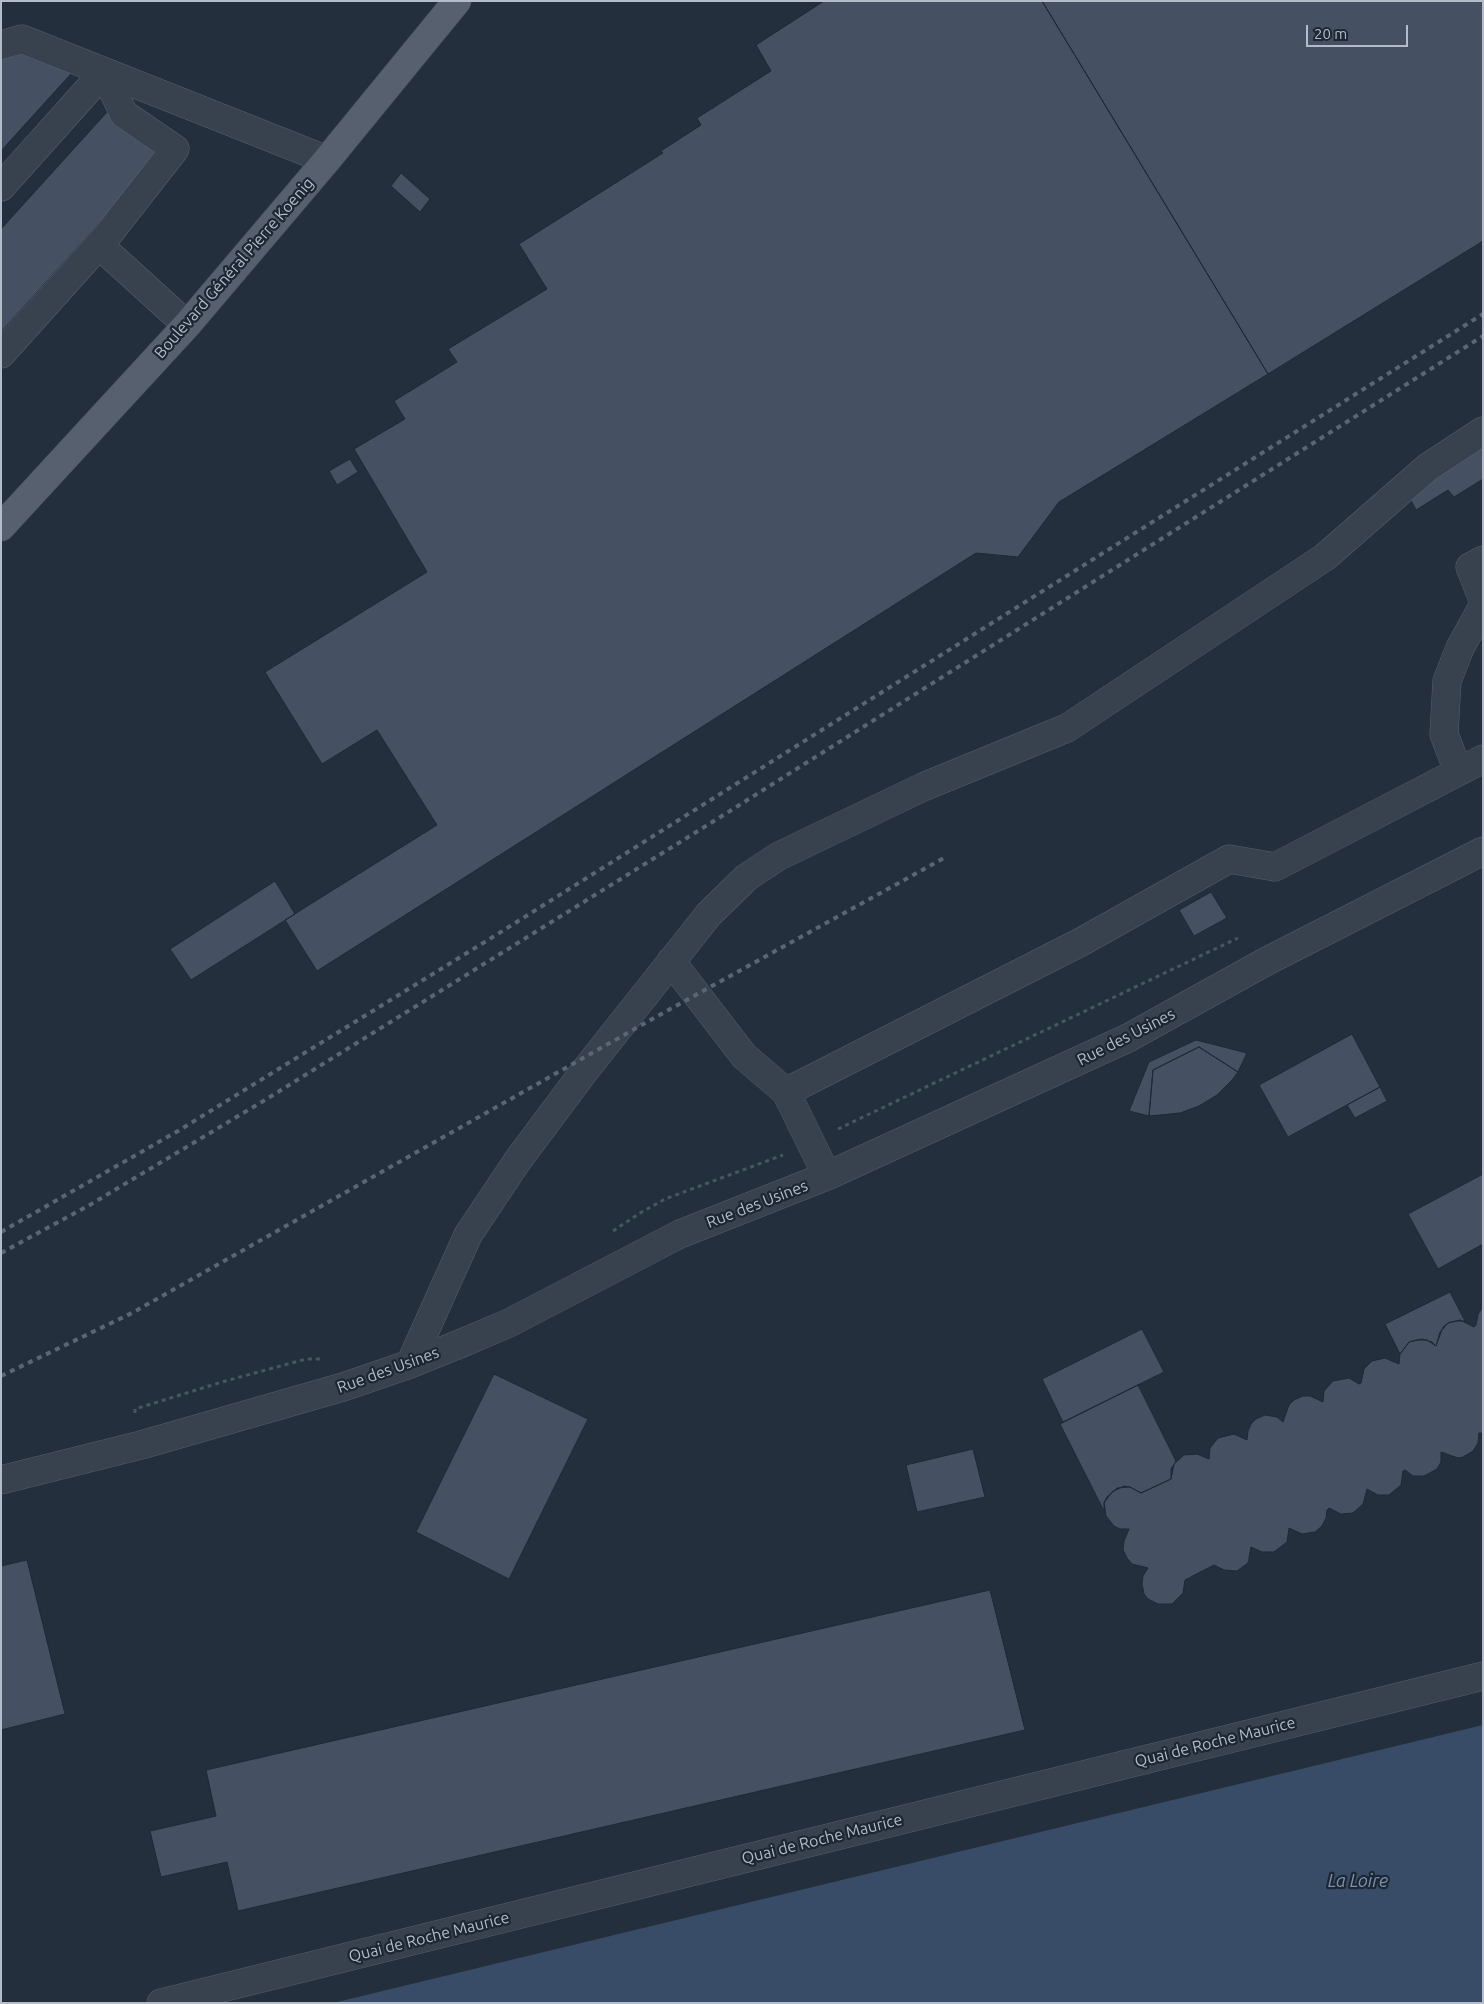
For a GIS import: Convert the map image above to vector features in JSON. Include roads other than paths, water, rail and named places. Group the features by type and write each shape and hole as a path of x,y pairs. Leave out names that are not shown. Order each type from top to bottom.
{"main road":[{"name":"Boulevard Général Pierre Koenig","path":"2,526 187,325 327,160 457,1"}],"street":[{"path":"1,46 22,39 327,160"},
{"path":"1,187 104,72"},
{"path":"1,354 99,245 175,149 124,114 104,72"},
{"path":"99,245 187,325"},
{"path":"410,1364 468,1234 518,1160 577,1081 709,914 747,877 779,856 923,786 1067,728 1325,557 1428,467 1483,431"},
{"path":"1483,560 1470,567 1483,600"},
{"path":"1458,772 1444,734 1447,680 1460,648 1483,606"},
{"path":"786,1092 1081,942 1230,859 1275,867 1483,759"},
{"name":"Rue des Usines","path":"1,1480 255,1413 343,1387 410,1364 509,1323 680,1234 827,1176 1128,1038 1267,961 1483,851"},
{"path":"671,962 744,1056 786,1092 827,1176"},
{"name":"Quai de Roche Maurice","path":"161,2003 1483,1676"}],"water":[{"name":"La Loire","path":"1483,1725 1483,2003 333,2003"}],"railway":[{"path":"1,1232 178,1131 496,935 1483,314"},
{"path":"1,1253 88,1206 265,1100 714,821 1483,336"},
{"path":"1,1376 132,1313 654,1018 944,858"}]}
